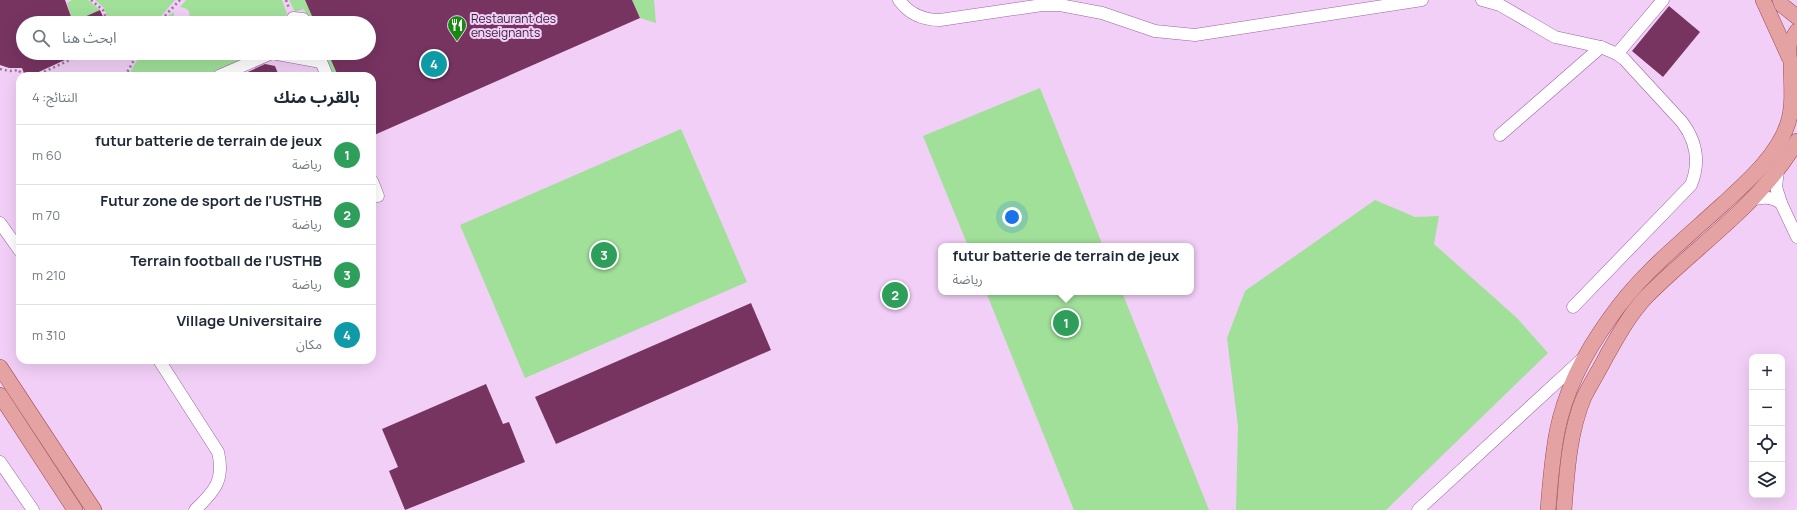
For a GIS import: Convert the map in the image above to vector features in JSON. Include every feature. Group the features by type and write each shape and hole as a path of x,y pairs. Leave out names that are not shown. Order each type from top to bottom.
{"main road":[{"path":"1763,0 1792,63"},
{"path":"1780,0 1782,5 1797,17"},
{"path":"1548,510 1557,431 1569,391 1585,356 1609,318 1637,285 1735,193 1762,165 1779,142 1788,122 1792,101 1792,63 1789,44 1797,31"},
{"path":"1564,510 1568,463 1578,415 1584,397 1620,331 1647,297 1751,200 1778,170 1797,141"},
{"path":"0,367 94,510"},
{"path":"0,395 75,510"}],"street":[{"path":"899,0 916,15 932,20 1042,5 1060,5 1088,9 1144,28 1180,35 1195,35 1422,0"},
{"path":"1482,0 1500,5 1555,37 1601,47 1617,54 1624,59 1688,129 1693,140 1696,152 1696,169 1690,185 1572,307"},
{"path":"1617,54 1663,0"},
{"path":"1500,135 1601,47"},
{"path":"228,72 256,60"},
{"path":"320,60 325,72"},
{"path":"1778,170 1776,188 1797,237"},
{"path":"376,191 378,196"},
{"path":"1751,200 1760,197 1769,197 1781,202"},
{"path":"0,222 16,245"},
{"path":"1418,510 1585,356"},
{"path":"162,364 218,452 221,468 217,485 195,510"},
{"path":"0,462 33,510"}],"path":[{"path":"91,0 103,10 105,16"},
{"path":"165,16 180,0"},
{"path":"44,72 70,60"},
{"path":"128,72 134,60"},
{"path":"0,69 10,71 19,70 20,72"}],"green space":[{"path":"72,0 88,0 100,10 86,16 71,16 67,3"},
{"path":"95,0 175,0 161,16 107,16 104,8"},
{"path":"186,0 282,0 287,14 286,16 190,16 189,11 180,7"},
{"path":"289,0 305,0 312,16 307,16 304,9 295,12"},
{"path":"632,0 654,0 656,23 640,18"},
{"path":"174,12 174,16 168,16"},
{"path":"137,60 243,60 216,72 130,72"},
{"path":"327,60 331,60 336,72 332,72"},
{"path":"1040,88 1102,243 967,243 923,136"},
{"path":"681,129 747,282 525,378 460,225"},
{"path":"1375,200 1415,217 1439,216 1434,244 1517,318 1548,353 1386,510 1236,510 1238,426 1227,338 1245,291"},
{"path":"987,295 1123,295 1209,510 1074,510"}],"building":[{"path":"0,0 65,0 71,16 16,16 16,60 65,60 39,72 24,72 22,68 9,68 0,65"},
{"path":"305,0 632,0 640,18 376,134 376,72 336,72 331,60 376,60 376,16 312,16"},
{"path":"1669,6 1700,32 1663,77 1632,51"},
{"path":"100,10 103,16 86,16"},
{"path":"265,64 275,66 277,72 248,72"},
{"path":"751,303 771,350 556,444 535,397"},
{"path":"486,384 503,424 509,422 525,462 405,510 389,471 398,467 382,429"}],"place":[{"name":"Restaurant des enseignants","path":"457,42"},
{"name":"Village Universitaire","path":"434,64"},
{"name":"Terrain football de l'USTHB","path":"604,255"},
{"name":"Futur zone de sport de l'USTHB","path":"895,295"},
{"name":"futur batterie de terrain de jeux","path":"1066,323"}]}
